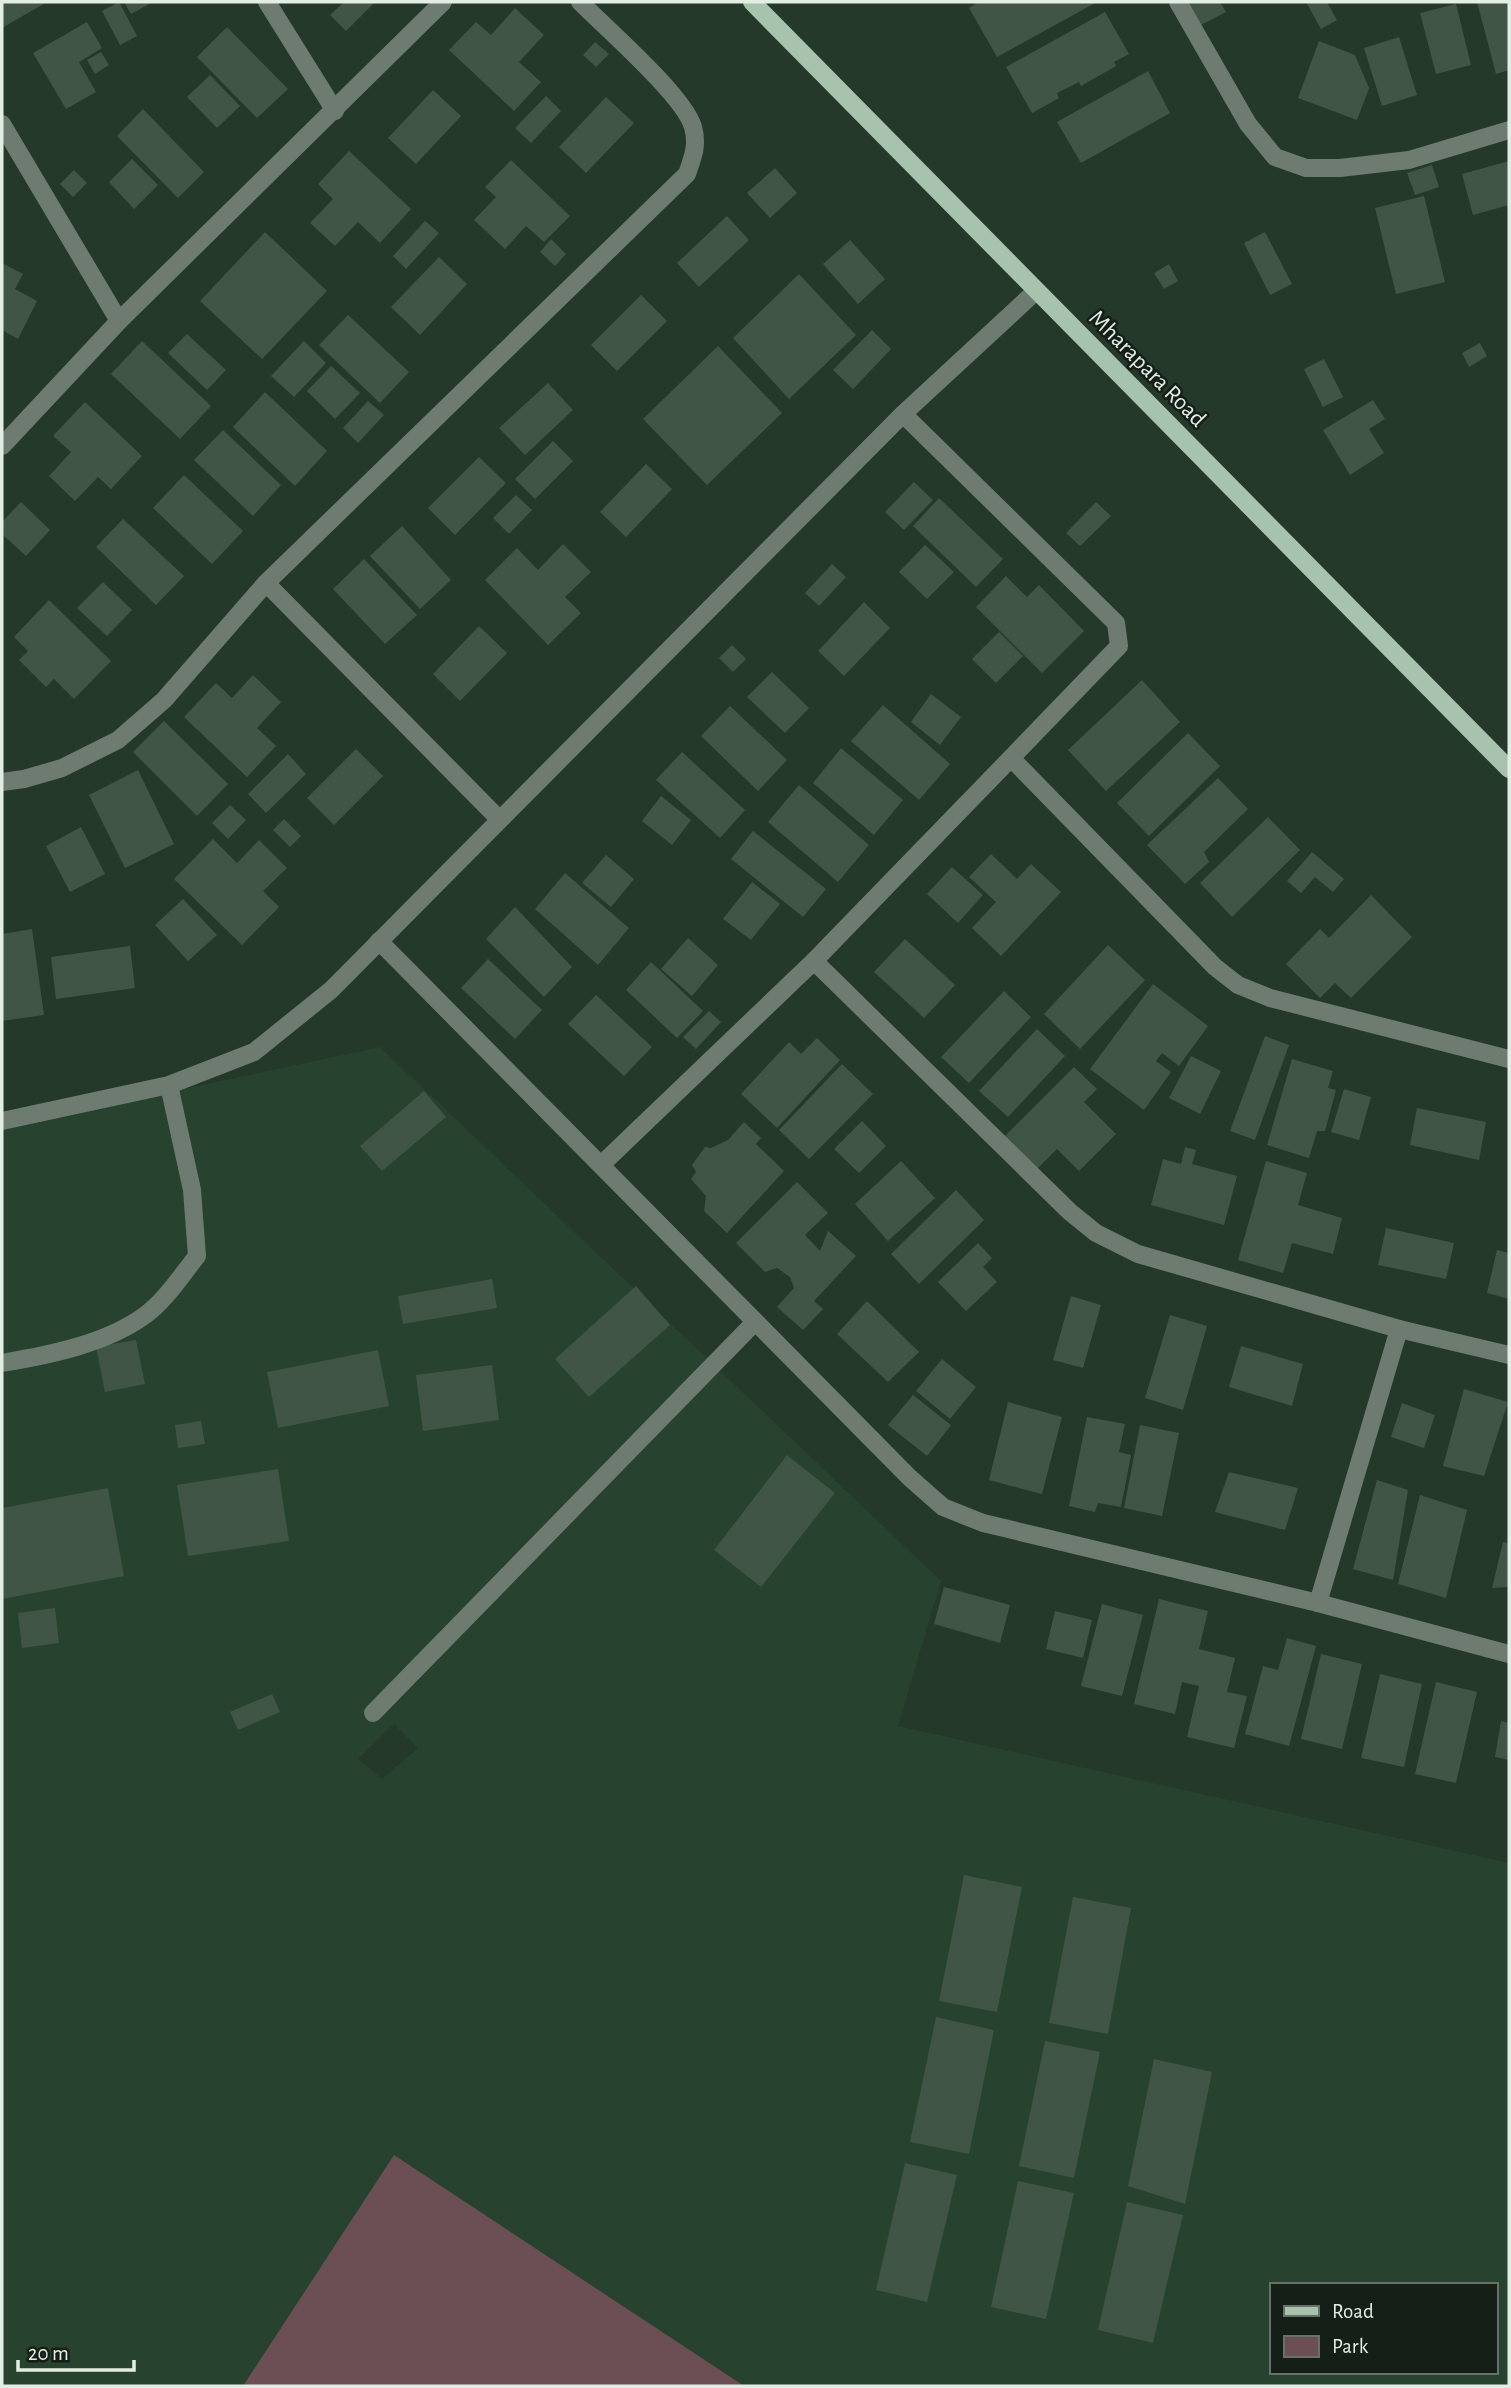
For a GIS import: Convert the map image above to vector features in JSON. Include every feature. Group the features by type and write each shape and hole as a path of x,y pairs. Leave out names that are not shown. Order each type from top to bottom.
{"main road":[{"name":"Mharapara Road","path":"752,2 1509,769"}],"street":[{"path":"267,2 335,111"},
{"path":"2,446 120,321 443,2"},
{"path":"2,782 62,768 118,740 164,700 266,583 687,174 696,151 693,126 681,104 580,2"},
{"path":"1178,2 1248,124 1275,157 1306,168 1340,168 1409,160 1509,130"},
{"path":"2,124 120,321"},
{"path":"2,1121 169,1085 254,1052 331,990 904,414 1036,291"},
{"path":"601,1166 814,961 1119,646 1116,624 904,414"},
{"path":"266,583 499,820"},
{"path":"1011,758 1188,940 1238,985 1270,998 1509,1059"},
{"path":"379,941 900,1468 943,1507 983,1523 1318,1603 1509,1654"},
{"path":"814,961 1070,1212 1096,1233 1138,1254 1399,1329 1509,1355"},
{"path":"2,1363 107,1338 145,1315 167,1294 197,1256 192,1190 169,1085"},
{"path":"373,1713 755,1322"},
{"path":"1318,1603 1399,1329"}],"shaded area":[{"path":"380,1047 941,1581 898,1726 1509,1863 1509,2386 2,2386 2,1128","holes":["394,1724 418,1748 382,1779 358,1759"]}],"green space":[{"path":"394,2155 744,2386 243,2386"}],"building":[{"path":"2,2 47,2 2,28"},
{"path":"119,2 137,36 120,45 102,11"},
{"path":"124,2 153,2 131,14"},
{"path":"344,2 374,3 346,31 330,15"},
{"path":"979,2 1097,2 997,57 969,8"},
{"path":"1183,2 1220,2 1226,12 1197,27"},
{"path":"1306,2 1327,2 1337,20 1321,29"},
{"path":"1477,2 1509,2 1509,70 1496,74"},
{"path":"1456,4 1471,65 1436,74 1420,13"},
{"path":"515,8 544,35 519,62 541,82 514,111 449,50 476,22 491,35"},
{"path":"1105,12 1129,54 1114,62 1116,66 1081,86 1079,82 1057,93 1059,98 1032,113 1006,67"},
{"path":"87,22 102,48 79,62 96,92 66,109 33,53"},
{"path":"227,27 288,89 257,118 197,57"},
{"path":"1399,37 1417,95 1382,106 1364,48"},
{"path":"1319,41 1355,55 1369,88 1357,120 1298,98"},
{"path":"595,42 609,54 596,67 583,55"},
{"path":"101,52 109,65 95,74 87,60"},
{"path":"1148,71 1170,113 1081,163 1057,122"},
{"path":"210,75 240,106 217,128 187,97"},
{"path":"433,90 461,116 416,164 388,138"},
{"path":"546,96 561,111 531,143 515,128"},
{"path":"606,97 634,123 586,173 559,147"},
{"path":"143,109 204,172 178,198 117,136"},
{"path":"349,151 411,209 380,243 358,222 335,246 310,223 333,199 318,184"},
{"path":"132,159 158,185 134,209 109,182"},
{"path":"511,160 570,216 544,242 526,226 505,249 474,220 496,197 485,187"},
{"path":"1509,161 1509,205 1473,215 1462,174"},
{"path":"1432,165 1439,187 1415,195 1407,173"},
{"path":"775,168 797,193 770,218 747,193"},
{"path":"74,170 87,183 73,197 60,184"},
{"path":"1424,196 1445,282 1396,294 1375,208"},
{"path":"727,216 749,240 699,287 677,263"},
{"path":"425,221 439,233 406,269 393,256"},
{"path":"265,232 327,291 262,359 200,301"},
{"path":"1265,232 1292,284 1270,295 1244,243"},
{"path":"551,239 566,254 555,266 540,252"},
{"path":"850,240 885,279 858,304 823,264"},
{"path":"439,257 467,284 420,335 391,307"},
{"path":"2,263 23,274 15,289 37,301 18,339 2,330"},
{"path":"1169,264 1178,281 1164,289 1154,273"},
{"path":"799,274 856,335 789,399 733,338"},
{"path":"641,295 667,321 617,371 591,345"},
{"path":"348,315 409,372 380,403 319,345"},
{"path":"872,330 891,349 853,389 833,370"},
{"path":"187,334 226,370 207,390 168,353"},
{"path":"142,341 211,406 180,439 111,374"},
{"path":"304,341 326,363 294,397 271,376"},
{"path":"1480,343 1487,356 1469,367 1462,353"},
{"path":"718,346 782,413 707,485 643,419"},
{"path":"1324,359 1343,397 1323,407 1304,369"},
{"path":"331,366 360,393 335,419 307,391"},
{"path":"548,383 573,410 525,455 499,428"},
{"path":"265,392 327,451 295,486 233,427"},
{"path":"1373,400 1385,419 1369,429 1384,453 1350,475 1323,430"},
{"path":"368,401 384,415 358,443 343,428"},
{"path":"85,402 142,456 111,489 98,477 75,501 49,476 71,452 53,436"},
{"path":"223,430 281,485 253,516 194,460"},
{"path":"553,441 573,461 535,499 515,479"},
{"path":"479,457 506,483 455,535 428,508"},
{"path":"646,464 672,489 626,537 600,512"},
{"path":"184,475 243,531 212,564 153,508"},
{"path":"914,482 933,500 904,530 885,512"},
{"path":"516,495 532,510 509,534 493,518"},
{"path":"939,498 1003,559 976,587 913,526"},
{"path":"21,502 50,530 26,556 2,534 2,522"},
{"path":"1096,502 1111,516 1080,546 1066,533"},
{"path":"123,519 184,576 156,605 96,547"},
{"path":"402,526 451,580 420,609 370,556"},
{"path":"563,544 591,572 565,597 581,613 548,645 485,580 517,548 538,570"},
{"path":"925,545 954,572 927,599 899,572"},
{"path":"364,559 417,615 385,644 333,589"},
{"path":"832,564 846,577 819,606 805,593"},
{"path":"1006,576 1027,597 1039,585 1084,631 1042,673 976,607"},
{"path":"103,582 132,610 107,636 77,608"},
{"path":"49,600 111,661 74,699 54,679 46,687 19,660 28,651 14,637"},
{"path":"864,602 890,628 844,676 818,651"},
{"path":"479,626 507,653 460,701 433,674"},
{"path":"999,632 1023,656 996,683 972,659"},
{"path":"732,645 746,659 733,672 719,658"},
{"path":"772,672 809,708 785,733 747,697"},
{"path":"253,675 281,702 257,728 276,746 247,777 184,717 216,683 232,698"},
{"path":"1142,680 1180,722 1106,791 1068,750"},
{"path":"931,694 961,717 940,745 911,722"},
{"path":"883,705 950,764 919,800 851,741"},
{"path":"730,706 787,760 758,791 701,736"},
{"path":"164,721 228,784 197,816 133,752"},
{"path":"1188,733 1220,766 1149,836 1117,803"},
{"path":"841,748 903,800 874,835 813,783"},
{"path":"356,749 383,776 334,825 307,798"},
{"path":"682,752 745,810 720,838 656,780"},
{"path":"288,754 306,774 266,813 248,794"},
{"path":"138,770 174,844 125,868 89,795"},
{"path":"1218,778 1248,809 1204,852 1209,862 1185,884 1147,845"},
{"path":"799,785 869,845 838,882 768,822"},
{"path":"661,796 691,820 672,845 642,821"},
{"path":"230,805 246,820 228,839 212,823"},
{"path":"1268,817 1300,850 1232,917 1200,883"},
{"path":"284,819 301,836 290,847 273,830"},
{"path":"81,827 105,874 70,892 46,846"},
{"path":"753,831 826,889 803,917 731,859"},
{"path":"213,839 237,863 259,840 287,868 263,891 279,907 242,945 174,879"},
{"path":"1312,852 1344,879 1333,892 1315,877 1301,893 1287,881"},
{"path":"991,854 1017,879 1031,864 1061,892 1001,956 972,928 996,902 969,877"},
{"path":"606,855 634,879 611,907 582,883"},
{"path":"952,867 983,895 958,923 927,894"},
{"path":"565,873 629,928 598,965 535,909"},
{"path":"752,882 780,904 751,940 723,919"},
{"path":"1371,895 1412,937 1351,998 1335,983 1320,998 1286,964 1320,929 1329,938"},
{"path":"183,899 217,935 188,961 155,925"},
{"path":"515,907 572,967 544,997 486,939"},
{"path":"32,929 44,1015 2,1021 2,934"},
{"path":"688,938 718,965 692,996 661,969"},
{"path":"905,939 955,985 924,1018 874,972"},
{"path":"1108,945 1145,980 1080,1049 1044,1014"},
{"path":"130,946 135,988 56,999 51,957"},
{"path":"488,959 542,1010 515,1039 461,988"},
{"path":"651,962 703,1011 677,1038 626,990"},
{"path":"1153,984 1208,1026 1179,1066 1162,1053 1156,1061 1171,1072 1144,1110 1090,1069"},
{"path":"1004,991 1031,1017 969,1083 941,1057"},
{"path":"596,995 652,1047 624,1076 568,1024"},
{"path":"709,1011 721,1022 696,1049 683,1037"},
{"path":"1037,1029 1065,1056 1008,1117 979,1091"},
{"path":"1265,1036 1289,1045 1255,1140 1230,1131"},
{"path":"817,1038 840,1060 777,1128 741,1094 789,1042 801,1054"},
{"path":"1191,1056 1221,1071 1200,1114 1169,1098"},
{"path":"1292,1059 1333,1071 1328,1088 1336,1090 1325,1131 1317,1131 1309,1158 1267,1145"},
{"path":"842,1064 873,1094 809,1159 779,1130"},
{"path":"1074,1067 1097,1089 1084,1102 1116,1134 1079,1171 1057,1149 1035,1171 1003,1138"},
{"path":"1344,1089 1371,1097 1359,1140 1331,1132"},
{"path":"424,1091 446,1117 382,1171 360,1146"},
{"path":"1417,1108 1486,1122 1479,1160 1410,1145"},
{"path":"862,1121 886,1146 859,1173 834,1149"},
{"path":"744,1122 761,1138 756,1144 784,1171 727,1233 704,1211 706,1196 691,1179 696,1172 692,1165 705,1147 711,1148 728,1140"},
{"path":"1185,1147 1196,1150 1192,1164 1237,1176 1224,1225 1151,1205 1163,1159 1181,1164"},
{"path":"901,1161 935,1198 888,1241 855,1204"},
{"path":"1266,1161 1307,1173 1298,1205 1342,1218 1333,1254 1292,1243 1283,1273 1238,1260"},
{"path":"797,1182 828,1213 805,1235 820,1251 828,1231 856,1256 814,1301 823,1309 803,1330 777,1307 794,1288 790,1277 777,1268 765,1272 736,1243"},
{"path":"956,1190 984,1220 919,1284 891,1254"},
{"path":"1386,1228 1454,1243 1446,1279 1378,1265"},
{"path":"978,1243 992,1258 983,1267 997,1282 966,1311 938,1282"},
{"path":"1497,1250 1509,1253 1509,1299 1487,1293"},
{"path":"492,1279 497,1308 403,1324 398,1296"},
{"path":"636,1286 670,1325 589,1397 555,1359"},
{"path":"1071,1296 1101,1305 1083,1368 1053,1360"},
{"path":"867,1301 919,1352 888,1382 837,1334"},
{"path":"1170,1315 1207,1326 1183,1410 1145,1398"},
{"path":"136,1340 145,1384 105,1392 96,1347"},
{"path":"1241,1346 1303,1364 1292,1406 1229,1387"},
{"path":"378,1350 389,1406 278,1428 267,1372"},
{"path":"942,1359 976,1387 950,1419 916,1391"},
{"path":"492,1365 499,1420 423,1431 416,1375"},
{"path":"1464,1389 1508,1402 1484,1476 1443,1466"},
{"path":"913,1395 951,1425 927,1456 888,1425"},
{"path":"1008,1402 1062,1417 1042,1494 989,1480"},
{"path":"1402,1403 1435,1415 1424,1448 1391,1437"},
{"path":"1087,1417 1125,1424 1119,1452 1131,1455 1121,1507 1098,1503 1095,1512 1069,1506"},
{"path":"201,1421 205,1444 178,1448 175,1425"},
{"path":"1140,1425 1179,1433 1162,1516 1124,1508"},
{"path":"787,1455 835,1493 761,1587 714,1550"},
{"path":"278,1469 289,1541 188,1556 177,1485"},
{"path":"1229,1472 1298,1488 1285,1530 1215,1512"},
{"path":"1377,1480 1408,1490 1393,1580 1353,1569"},
{"path":"108,1488 124,1576 2,1599 2,1508"},
{"path":"1420,1495 1467,1510 1446,1598 1398,1584"},
{"path":"1503,1542 1509,1543 1509,1587 1492,1588"},
{"path":"944,1587 1010,1605 1000,1643 934,1624"},
{"path":"1159,1599 1208,1611 1199,1649 1235,1658 1227,1692 1247,1696 1234,1748 1187,1737 1199,1686 1182,1682 1175,1714 1134,1704"},
{"path":"1102,1604 1143,1615 1122,1696 1081,1686"},
{"path":"55,1608 59,1643 22,1648 18,1613"},
{"path":"1055,1611 1092,1620 1083,1658 1046,1649"},
{"path":"1287,1638 1316,1646 1289,1746 1245,1734 1263,1666 1278,1670"},
{"path":"1321,1654 1362,1664 1342,1749 1301,1739"},
{"path":"1380,1674 1422,1684 1404,1767 1361,1758"},
{"path":"1436,1682 1477,1692 1456,1783 1415,1774"},
{"path":"272,1694 280,1712 238,1730 230,1712"},
{"path":"1501,1721 1509,1723 1509,1760 1495,1757"},
{"path":"964,1875 1022,1887 997,2012 939,2001"},
{"path":"1073,1897 1131,1908 1108,2034 1049,2023"},
{"path":"936,2017 994,2030 969,2154 910,2142"},
{"path":"1045,2041 1100,2052 1074,2178 1019,2166"},
{"path":"1154,2059 1212,2072 1185,2204 1128,2186"},
{"path":"905,2163 957,2175 927,2302 876,2290"},
{"path":"1018,2181 1074,2193 1046,2319 991,2307"},
{"path":"1127,2202 1183,2215 1153,2343 1098,2330"}]}
